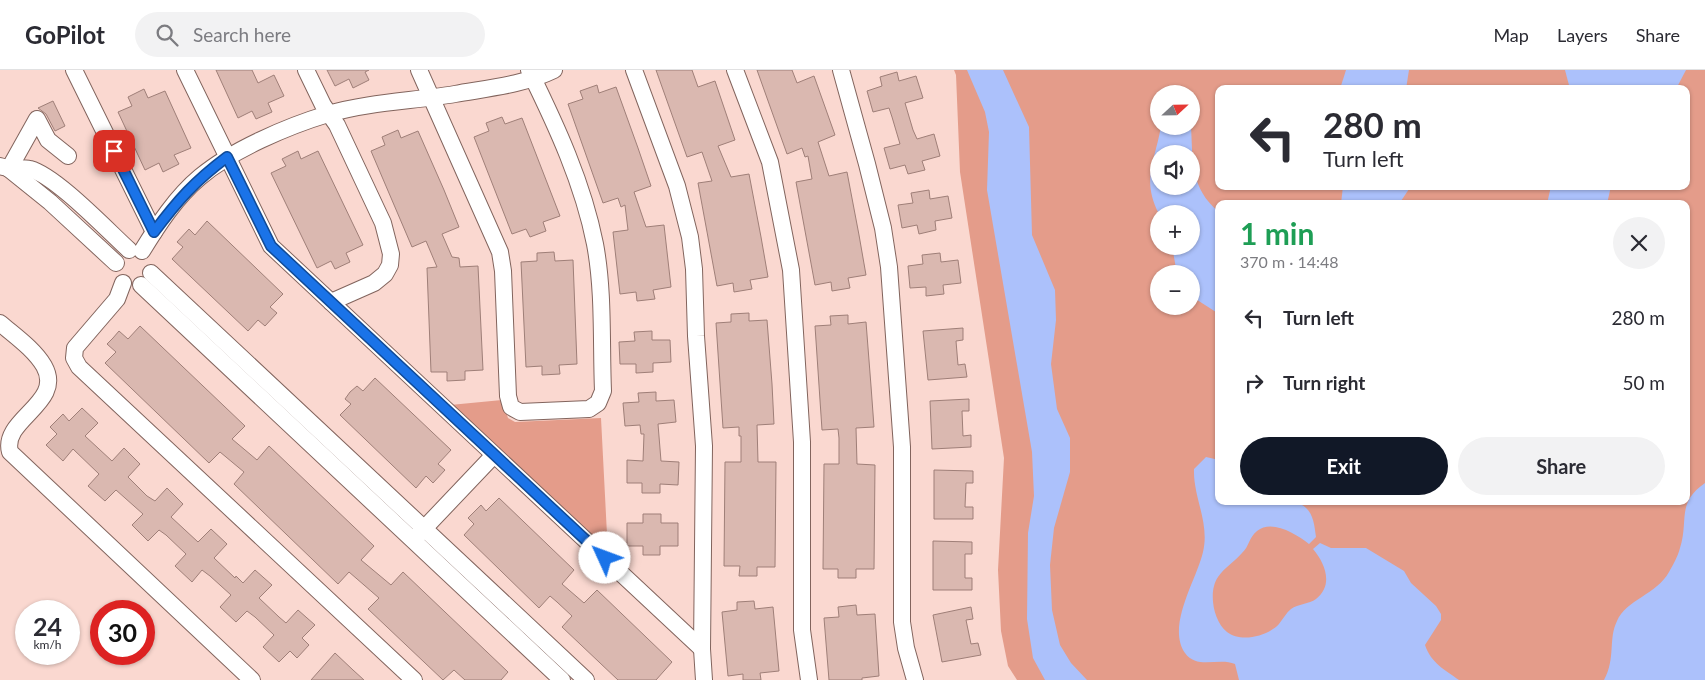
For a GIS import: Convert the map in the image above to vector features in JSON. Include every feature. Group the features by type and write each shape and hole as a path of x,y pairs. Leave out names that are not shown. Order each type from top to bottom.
{"street":[{"path":"74,70 154,232"},
{"path":"185,70 271,246 702,648"},
{"path":"306,70 329,114 337,125 383,223 391,254 390,265 385,274 374,283 331,302"},
{"path":"419,70 500,252 503,271 508,396 511,406 520,412 589,409 598,403 603,391 599,278 595,244 587,211 564,147 531,75"},
{"path":"4,168 30,169 61,188 135,250 148,256 152,264 146,279 132,286 123,283 118,278 116,263 120,255 135,250 154,232 183,194 199,177 227,157 298,125 329,114 432,98 554,70"},
{"path":"634,70 677,186 690,237 694,269 696,336 704,455 702,648 704,680"},
{"path":"735,70 770,162 791,270 802,442 802,630 809,680"},
{"path":"841,70 876,201 889,268 902,446 902,622 906,648 915,680"},
{"path":"4,168 37,119 48,140 68,156"},
{"path":"4,168 50,202 116,263"},
{"path":"146,279 419,535 586,680"},
{"path":"123,283 117,300 76,348 74,358 79,367 414,680"},
{"path":"0,322 36,356 45,368 48,379 46,391 38,404 10,435 7,443 10,452 252,680"},
{"path":"419,535 494,455"},
{"path":"419,535 562,680"}],"shaded area":[{"path":"954,70 1705,70 1705,680 1017,680 1008,666 1001,631 998,570 1004,458 960,172 956,75"},
{"path":"502,400 508,418 515,422 601,418 608,554 450,405"}],"water":[{"path":"967,70 1003,70 1029,127 1032,235 1055,290 1056,320 1051,364 1057,409 1070,438 1070,472 1054,528 1050,565 1052,610 1060,645 1071,663 1087,680 1045,680 1033,658 1027,619 1028,533 1034,496 1032,452 987,190 989,132 985,112"},
{"path":"1346,70 1409,70 1407,85 1341,85"},
{"path":"1565,70 1686,70 1678,85 1569,85"},
{"path":"1159,135 1192,135 1192,145 1157,145"},
{"path":"1200,187 1215,208 1215,311 1200,302 1200,265 1175,265 1174,255 1200,255 1200,205 1155,205 1152,195 1200,195"},
{"path":"1343,190 1408,190 1402,200 1341,200"},
{"path":"1550,190 1610,190 1608,200 1548,200"},
{"path":"1206,457 1215,459 1215,505 1301,505 1310,512 1313,521 1316,537 1309,544 1291,532 1277,527 1263,528 1257,531 1244,551 1218,577 1213,590 1215,613 1218,621 1227,632 1239,637 1261,635 1279,624 1291,609 1316,599 1322,593 1326,581 1324,567 1313,549 1320,543 1331,548 1366,548 1404,571 1411,583 1436,606 1441,614 1441,620 1425,645 1431,657 1459,680 1239,680 1235,664 1229,662 1202,662 1190,658 1185,653 1180,642 1179,630 1185,602 1200,563 1205,541 1203,520 1194,479 1194,469"},
{"path":"1705,483 1705,680 1604,680 1610,664 1614,628 1617,621 1627,608 1664,580 1669,572 1680,548 1687,505 1690,505 1690,498"}],"building":[{"path":"216,70 252,70 258,83 274,75 284,96 268,103 272,112 256,119 252,111 238,118"},
{"path":"327,70 369,70 365,72 369,80 353,88 349,79 335,86"},
{"path":"656,70 692,70 698,87 715,81 735,140 718,146 731,177 749,174 761,237 768,277 750,280 752,289 734,292 733,283 717,286 698,183 712,181 702,152 687,157"},
{"path":"757,70 792,70 797,83 814,76 835,135 818,142 829,176 847,172 866,275 848,278 850,288 832,291 831,282 815,285 796,182 812,179 808,156 805,157 802,148 787,154"},
{"path":"897,72 899,81 916,76 923,98 905,103 913,130 917,139 934,134 940,156 922,161 925,170 908,174 905,165 890,169 884,148 900,144 889,108 873,112 867,91 882,86 880,77"},
{"path":"597,85 599,93 616,87 638,148 651,186 634,192 646,227 664,225 671,287 653,290 655,299 637,301 636,292 620,294 613,232 628,230 625,205 621,207 618,198 603,203 568,104 583,99 580,91"},
{"path":"144,89 148,98 165,91 191,148 174,155 179,164 163,172 159,163 145,170 118,112 132,106 128,97"},
{"path":"53,101 65,126 55,131 46,114 38,108"},
{"path":"502,117 505,124 522,118 560,216 543,222 546,231 530,237 526,229 512,234 474,137 489,131 486,123"},
{"path":"398,130 401,138 418,131 444,190 459,227 442,234 452,257 459,258 460,267 478,266 483,370 465,371 465,380 447,381 447,372 431,372 427,268 437,267 426,241 412,247 371,151 385,145 382,137"},
{"path":"298,151 301,159 318,151 363,245 346,253 350,262 335,269 331,261 317,268 271,173 286,166 282,159"},
{"path":"929,190 930,199 948,196 952,218 935,221 936,230 919,234 917,225 902,228 898,205 913,203 911,193"},
{"path":"207,221 283,294 270,307 277,313 265,326 258,320 248,331 172,259 183,247 177,242 189,229 195,235"},
{"path":"554,252 555,261 573,260 577,364 559,365 560,374 542,375 542,366 526,367 521,262 537,261 537,253"},
{"path":"940,253 941,262 958,260 961,283 943,285 944,294 926,296 926,287 910,288 908,266 923,264 922,255"},
{"path":"749,313 749,321 767,320 774,424 757,425 758,462 776,462 775,567 757,567 757,576 739,576 740,566 724,566 725,462 741,462 741,436 739,436 739,427 723,428 716,323 731,322 731,314"},
{"path":"848,315 848,324 866,322 874,427 856,428 857,464 875,465 874,569 856,569 856,578 838,578 838,569 823,569 824,464 839,464 839,438 838,429 822,430 815,326 831,325 830,316"},
{"path":"140,326 245,426 232,439 257,460 269,446 374,546 361,560 391,585 403,572 508,672 501,680 465,680 454,670 443,680 368,609 379,598 349,572 338,584 234,484 244,472 220,452 209,463 105,363 116,352 107,344 119,331 128,339"},
{"path":"963,328 963,340 956,341 958,365 965,364 967,377 928,380 923,331"},
{"path":"652,331 652,340 670,340 671,362 653,363 653,372 636,373 636,364 620,364 619,342 635,341 634,332"},
{"path":"375,378 451,450 438,464 445,470 433,483 426,476 416,488 340,415 351,404 345,399 350,392 357,386 363,391"},
{"path":"656,392 656,401 674,400 676,422 658,424 661,461 679,462 678,485 660,484 660,493 642,493 642,483 627,483 627,460 643,461 644,434 641,434 640,425 625,426 623,403 639,402 638,393"},
{"path":"969,399 969,411 962,411 963,436 971,435 971,447 932,449 930,401"},
{"path":"82,408 98,423 85,436 112,461 124,448 140,464 128,477 147,496 155,501 167,488 183,504 171,517 198,542 211,529 227,544 214,558 235,578 236,576 243,583 255,570 272,585 259,598 279,617 286,623 298,610 315,625 302,638 309,645 297,658 290,651 279,662 263,647 274,635 255,617 247,611 236,622 220,607 231,595 202,570 192,582 175,566 186,554 166,535 159,530 148,541 132,525 143,514 116,490 105,501 88,486 99,474 73,449 63,461 46,445 57,434 50,427 63,414 69,421"},
{"path":"934,470 973,471 973,483 966,483 965,507 973,507 973,519 934,519"},
{"path":"499,498 574,570 562,584 584,603 597,590 672,662 656,680 618,680 562,627 572,616 550,596 539,608 464,535 474,524 468,518 481,505 486,511"},
{"path":"643,514 661,514 661,523 678,523 678,546 660,546 660,555 643,555 643,546 627,546 627,523 643,523"},
{"path":"933,541 972,542 972,554 965,554 965,578 972,578 972,590 933,590"},
{"path":"754,601 755,609 773,607 779,671 760,673 761,680 743,680 743,674 728,676 722,612 737,610 737,602"},
{"path":"856,605 857,615 875,614 879,676 862,678 862,680 829,680 824,618 839,617 838,607"},
{"path":"971,607 973,619 966,620 971,644 978,643 981,655 942,662 933,615"},
{"path":"335,653 353,670 364,680 311,680"}],"route":[{"path":"114,151 154,232 183,194 199,177 227,157 271,246 605,558"}]}
